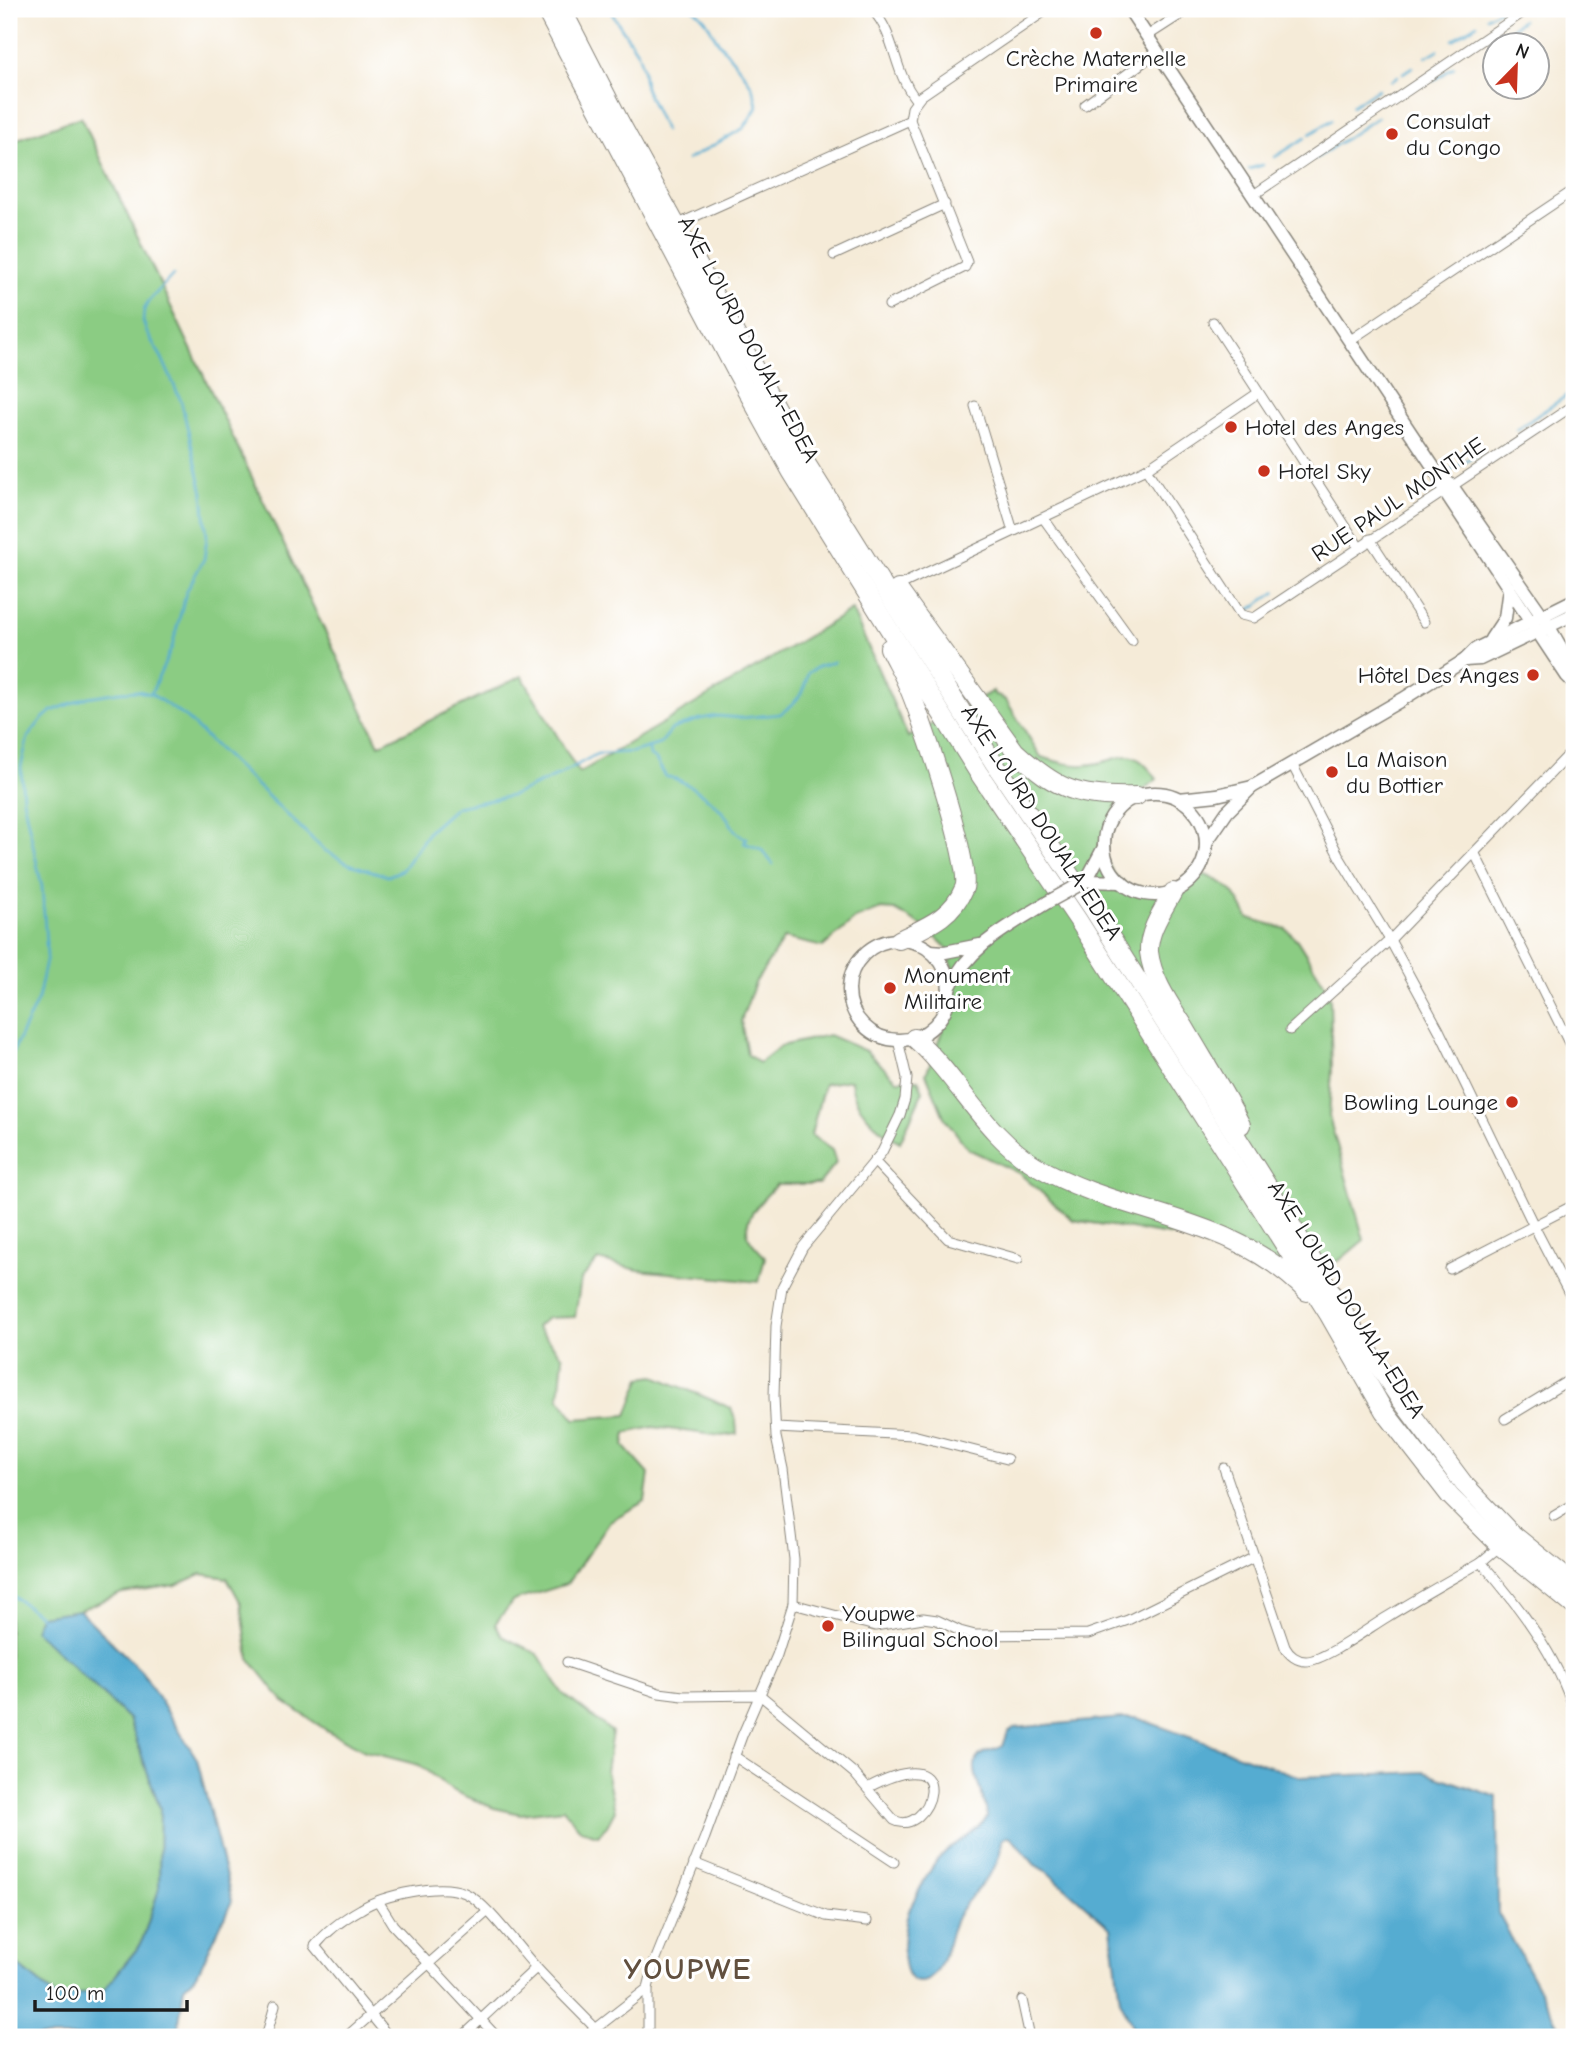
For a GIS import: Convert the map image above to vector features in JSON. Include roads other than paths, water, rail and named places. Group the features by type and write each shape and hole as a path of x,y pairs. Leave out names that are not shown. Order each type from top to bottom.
{"highway":[{"name":"AXE LOURD DOUALA-EDEA","path":"545,9 791,471 858,561 1093,909 1342,1309 1428,1438 1464,1484 1510,1532 1574,1584"},
{"name":"AXE LOURD DOUALA-EDEA","path":"562,9 858,561 978,772 1078,920 1329,1315 1384,1411 1450,1496 1500,1546 1574,1606"},
{"path":"858,561 896,587 1015,751 1035,770 1056,784 1078,793 1115,797 1137,796"},
{"path":"858,561 907,684 945,791 966,885 954,908 939,920 898,940"},
{"path":"1173,892 1156,924 1150,943 1152,967 1163,992 1231,1105 1279,1204"},
{"path":"906,1039 935,1057 996,1132 1032,1163 1057,1177 1096,1192 1213,1230 1242,1243 1296,1281 1329,1315"}],"main road":[{"path":"1129,9 1438,474 1574,669"},
{"path":"1448,488 1509,588 1540,623 1567,676 1574,682"},
{"path":"1487,643 1505,618 1509,588"},
{"path":"1465,660 1479,659 1574,600"},
{"path":"1206,841 1227,812 1252,787 1465,660 1487,643 1540,623 1574,614"},
{"path":"1574,649 1574,669"},
{"path":"1086,881 1104,847 1110,821 1118,809 1137,796 1155,794 1179,799 1217,795 1252,787"},
{"path":"1104,847 1108,862 1122,882 1138,892 1156,895 1183,888 1203,863 1206,841 1202,824 1192,809 1179,799"},
{"path":"949,988 957,972 980,945 1048,902 1086,881 1122,882"},
{"path":"898,940 915,943 930,951 944,967 949,988 948,1001 936,1024 906,1039 881,1037 866,1027 855,1014 849,998 850,980 856,964 874,947 898,940"},
{"path":"930,951 945,952 980,945"}],"street":[{"path":"872,9 884,22 899,70 916,100"},
{"path":"889,305 965,267 967,262 910,120 916,100 1048,9"},
{"path":"1147,36 1189,9"},
{"path":"1252,196 1528,9"},
{"path":"1085,105 1157,51"},
{"path":"676,225 910,120"},
{"path":"1349,341 1574,190"},
{"path":"834,255 945,204"},
{"path":"1213,323 1359,547"},
{"path":"896,587 1146,469 1258,393"},
{"name":"RUE PAUL MONTHE","path":"1146,469 1241,615 1254,618 1574,405"},
{"path":"975,406 1013,531"},
{"path":"1044,519 1132,641"},
{"path":"1370,540 1424,622"},
{"path":"1290,1030 1390,940 1574,748"},
{"path":"1292,764 1340,858 1390,940 1439,1030 1574,1303"},
{"path":"1475,854 1574,1053"},
{"path":"649,2037 648,1988 655,1961 734,1756 777,1655 793,1604 794,1559 774,1397 776,1326 782,1287 803,1247 882,1152 905,1099 906,1039"},
{"path":"874,1161 948,1239 1018,1259"},
{"path":"1450,1269 1574,1205"},
{"path":"1505,1419 1574,1377"},
{"path":"776,1428 913,1434 1007,1459"},
{"path":"1224,1468 1285,1647 1293,1657 1308,1661 1344,1644 1481,1562 1500,1546"},
{"path":"1553,1516 1574,1504"},
{"path":"793,1604 875,1626 923,1618 937,1620 975,1635 1088,1634 1128,1620 1255,1557"},
{"path":"1481,1562 1528,1620 1567,1688 1574,1711"},
{"path":"567,1662 659,1693 683,1696 760,1695 869,1787 894,1820 906,1824 919,1815 931,1796 932,1789 929,1779 921,1773 912,1772 894,1776 869,1787"},
{"path":"734,1756 894,1862"},
{"path":"694,1863 825,1916 867,1921"},
{"path":"389,2037 315,1946 359,1909 378,1901 426,1890 453,1890 477,1900 595,2028"},
{"path":"378,1901 393,1925 497,2037"},
{"path":"346,2037 487,1912"},
{"path":"462,2037 537,1968"},
{"path":"585,2037 648,1988"},
{"path":"1022,2000 1030,2037"},
{"path":"266,2037 275,2005"}],"water":[{"path":"79,1610 142,1672 197,1759 232,1901 197,1975 184,1987 177,2037 9,2037 9,1958 56,1997 103,1991 141,1944 159,1889 160,1808 129,1719 34,1630 40,1616"},
{"path":"1137,1718 1300,1777 1425,1772 1497,1797 1498,1913 1565,2037 1137,2037 1120,2000 1111,1928 1045,1870 1035,1865 1011,1837 1002,1840 1000,1853 991,1873 957,1917 936,1972 925,1982 911,1979 906,1972 903,1949 911,1906 938,1860 987,1817 975,1774 977,1759 984,1753 1003,1746 1008,1732 1014,1728"}],"waterway":[{"path":"609,9 638,53 645,88 665,131"},
{"path":"687,160 744,128 757,107 752,87 742,71 717,40 705,19 693,9"},
{"path":"1487,17 1500,9"},
{"path":"1510,29 1523,20"},
{"path":"1453,40 1477,24"},
{"path":"1426,57 1438,50"},
{"path":"1403,73 1412,67"},
{"path":"1433,81 1454,67"},
{"path":"1391,81 1398,76"},
{"path":"1352,106 1378,89"},
{"path":"1315,159 1378,117"},
{"path":"1310,134 1332,120"},
{"path":"1275,157 1305,138"},
{"path":"1249,169 1263,165"},
{"path":"151,694 172,647 186,592 204,559 207,537 203,493 181,401 143,321 148,302 173,275"},
{"path":"1516,430 1569,394"},
{"path":"1449,471 1483,452"},
{"path":"1248,611 1276,592"},
{"path":"9,1060 38,999 47,956 42,887 23,799 21,767 28,737 52,711 88,697 138,691 151,694 184,716 324,850 349,864 388,876 402,870 430,830 456,807 511,796 557,776 597,754 633,752 660,744 672,729 700,719 780,714 803,692 808,673 819,666 834,662"},
{"path":"649,749 650,756 656,760 666,777 681,781 706,797 725,815 736,832 747,838 744,843 761,849 773,864"},
{"path":"9,1593 40,1616"}],"place":[{"name":"Crèche Maternelle Primaire","path":"1096,33"},
{"name":"Consulat du Congo","path":"1392,134"},
{"name":"Hotel des Anges","path":"1231,427"},
{"name":"Hotel Sky","path":"1264,471"},
{"name":"Hôtel Des Anges","path":"1533,675"},
{"name":"La Maison du Bottier","path":"1332,772"},
{"name":"Monument Militaire","path":"890,988"},
{"name":"Bowling Lounge","path":"1512,1102"},
{"name":"Youpwe Bilingual School","path":"828,1626"}],"district":[{"name":"YOUPWE","path":"688,1969"}]}
